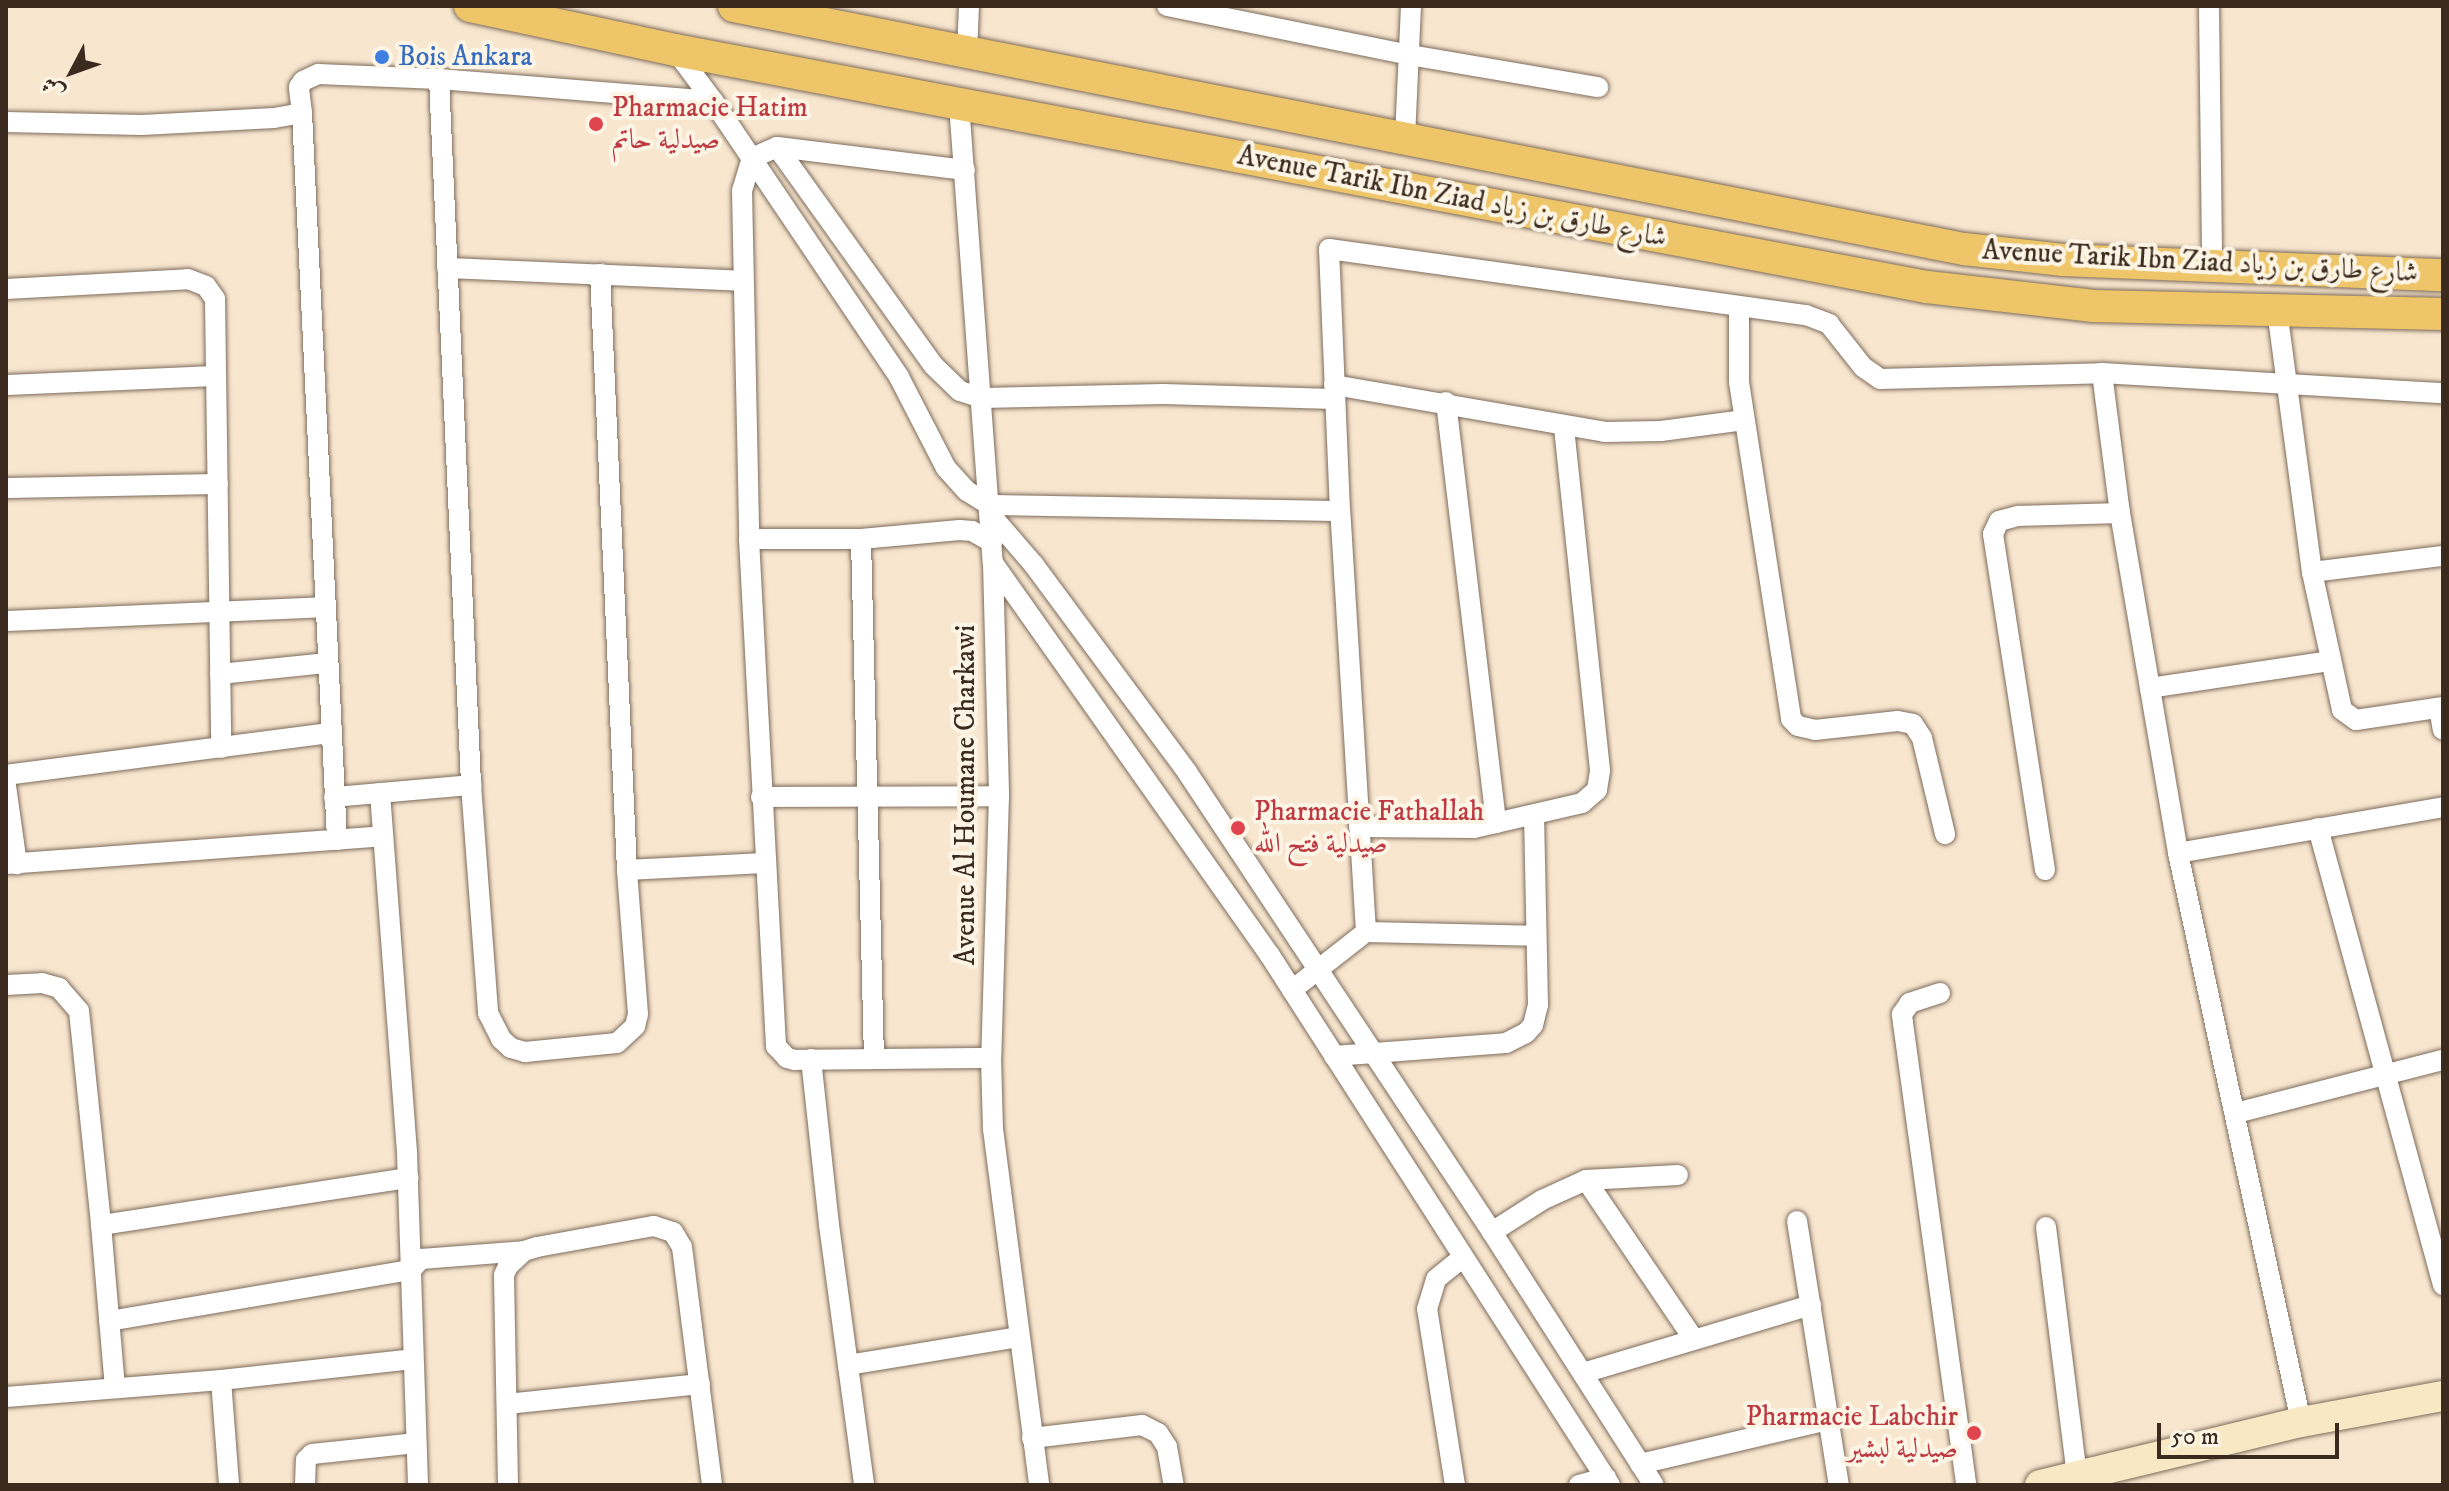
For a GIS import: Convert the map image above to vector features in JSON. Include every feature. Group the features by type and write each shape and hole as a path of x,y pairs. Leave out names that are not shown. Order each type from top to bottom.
{"main road":[{"name":"Avenue Tarik Ibn Ziad شارع طارق بن زياد","path":"470,6 675,50 1927,287 2094,306 2443,314"},
{"name":"Avenue Tarik Ibn Ziad شارع طارق بن زياد","path":"734,6 1964,249 2063,260 2443,275"},
{"path":"969,52 999,89 961,104 929,90 927,70 969,52"},
{"path":"2040,1485 2301,1422 2443,1396"}],"street":[{"path":"969,6 969,52"},
{"path":"1167,6 1410,55 1598,87"},
{"path":"1405,138 1411,6"},
{"path":"2209,6 2212,267"},
{"path":"675,50 713,101 899,377 946,468 967,491 990,509 1187,772 1492,1232 1654,1485"},
{"path":"337,840 299,87 318,74 439,79 713,101"},
{"path":"439,79 471,785 488,1013 493,1028 511,1048 525,1052 617,1043 635,1026 638,1014 627,870 600,274"},
{"name":"Avenue Al Houmane Charkawi","path":"961,104 993,553 999,796 991,1058 993,1129 1039,1485"},
{"path":"6,122 216,123 302,113"},
{"path":"777,147 933,365 960,391 982,398 1334,392 1446,402 1605,432 1661,431 1744,420"},
{"path":"965,170 777,147 752,158 742,191 749,539 773,1037 787,1058 991,1058"},
{"path":"1366,932 1340,511 1329,249 1819,319 1836,331 1863,367 1880,379 2102,373 2443,393"},
{"path":"447,268 743,281"},
{"path":"6,289 188,279 199,282 215,299 221,748"},
{"path":"1739,307 1737,350 1744,420 1791,719 1802,728 1815,730 1898,721 1913,724 1922,738 1945,834"},
{"path":"2277,310 2312,572 2342,710 2351,718 2441,707 2443,730"},
{"path":"2102,373 2120,513 2178,853 2301,1422"},
{"path":"6,385 216,376"},
{"path":"1446,402 1496,823"},
{"path":"1359,827 1458,830 1534,817 1591,799 1600,780 1564,426"},
{"path":"6,488 218,484"},
{"path":"990,509 1340,511"},
{"path":"2045,870 1993,534 2002,519 2018,516 2120,513"},
{"path":"749,539 861,539 960,530 984,536 1292,990 1608,1482 1579,1485"},
{"path":"861,539 874,1058"},
{"path":"2312,572 2443,556"},
{"path":"6,621 324,607"},
{"path":"2150,688 2331,661"},
{"path":"220,674 327,663"},
{"path":"6,775 331,733"},
{"path":"334,797 471,785"},
{"path":"6,786 12,864 383,836"},
{"path":"380,793 408,1178 418,1485"},
{"path":"761,797 866,794 999,796"},
{"path":"2178,853 2443,807"},
{"path":"1334,1056 1506,1043 1526,1033 1533,1025 1538,1005 1534,817"},
{"path":"2318,828 2443,1285"},
{"path":"627,870 764,863"},
{"path":"1292,990 1366,932 1536,936"},
{"path":"6,985 42,983 59,988 79,1011 115,1388"},
{"path":"1940,993 1910,1003 1902,1014 1966,1485"},
{"path":"811,1059 864,1485"},
{"path":"2236,1113 2443,1060"},
{"path":"1492,1232 1542,1200 1586,1180 1678,1175"},
{"path":"101,1225 408,1178"},
{"path":"1586,1180 1693,1338"},
{"path":"1797,1221 1839,1485"},
{"path":"109,1321 411,1270 421,1259 524,1251 654,1226 673,1232 682,1247 712,1485"},
{"path":"2046,1227 2077,1476"},
{"path":"508,1485 504,1275 514,1258 524,1251"},
{"path":"1455,1485 1427,1309 1436,1279 1462,1258"},
{"path":"1583,1373 1811,1305"},
{"path":"848,1365 1019,1337"},
{"path":"6,1397 221,1380 413,1359"},
{"path":"221,1380 229,1485"},
{"path":"507,1404 700,1384"},
{"path":"1640,1464 1828,1420"},
{"path":"1032,1438 1142,1425 1158,1433 1167,1447 1174,1485"},
{"path":"305,1485 306,1460 312,1454 416,1443"}],"place":[{"name":"Bois Ankara","path":"382,57"},
{"name":"Pharmacie Hatim صيدلية حاتم","path":"596,124"},
{"name":"Pharmacie Fathallah صيدلية فتح الله","path":"1238,828"},
{"name":"Pharmacie Labchir صيدلية لبشير","path":"1974,1433"}]}
